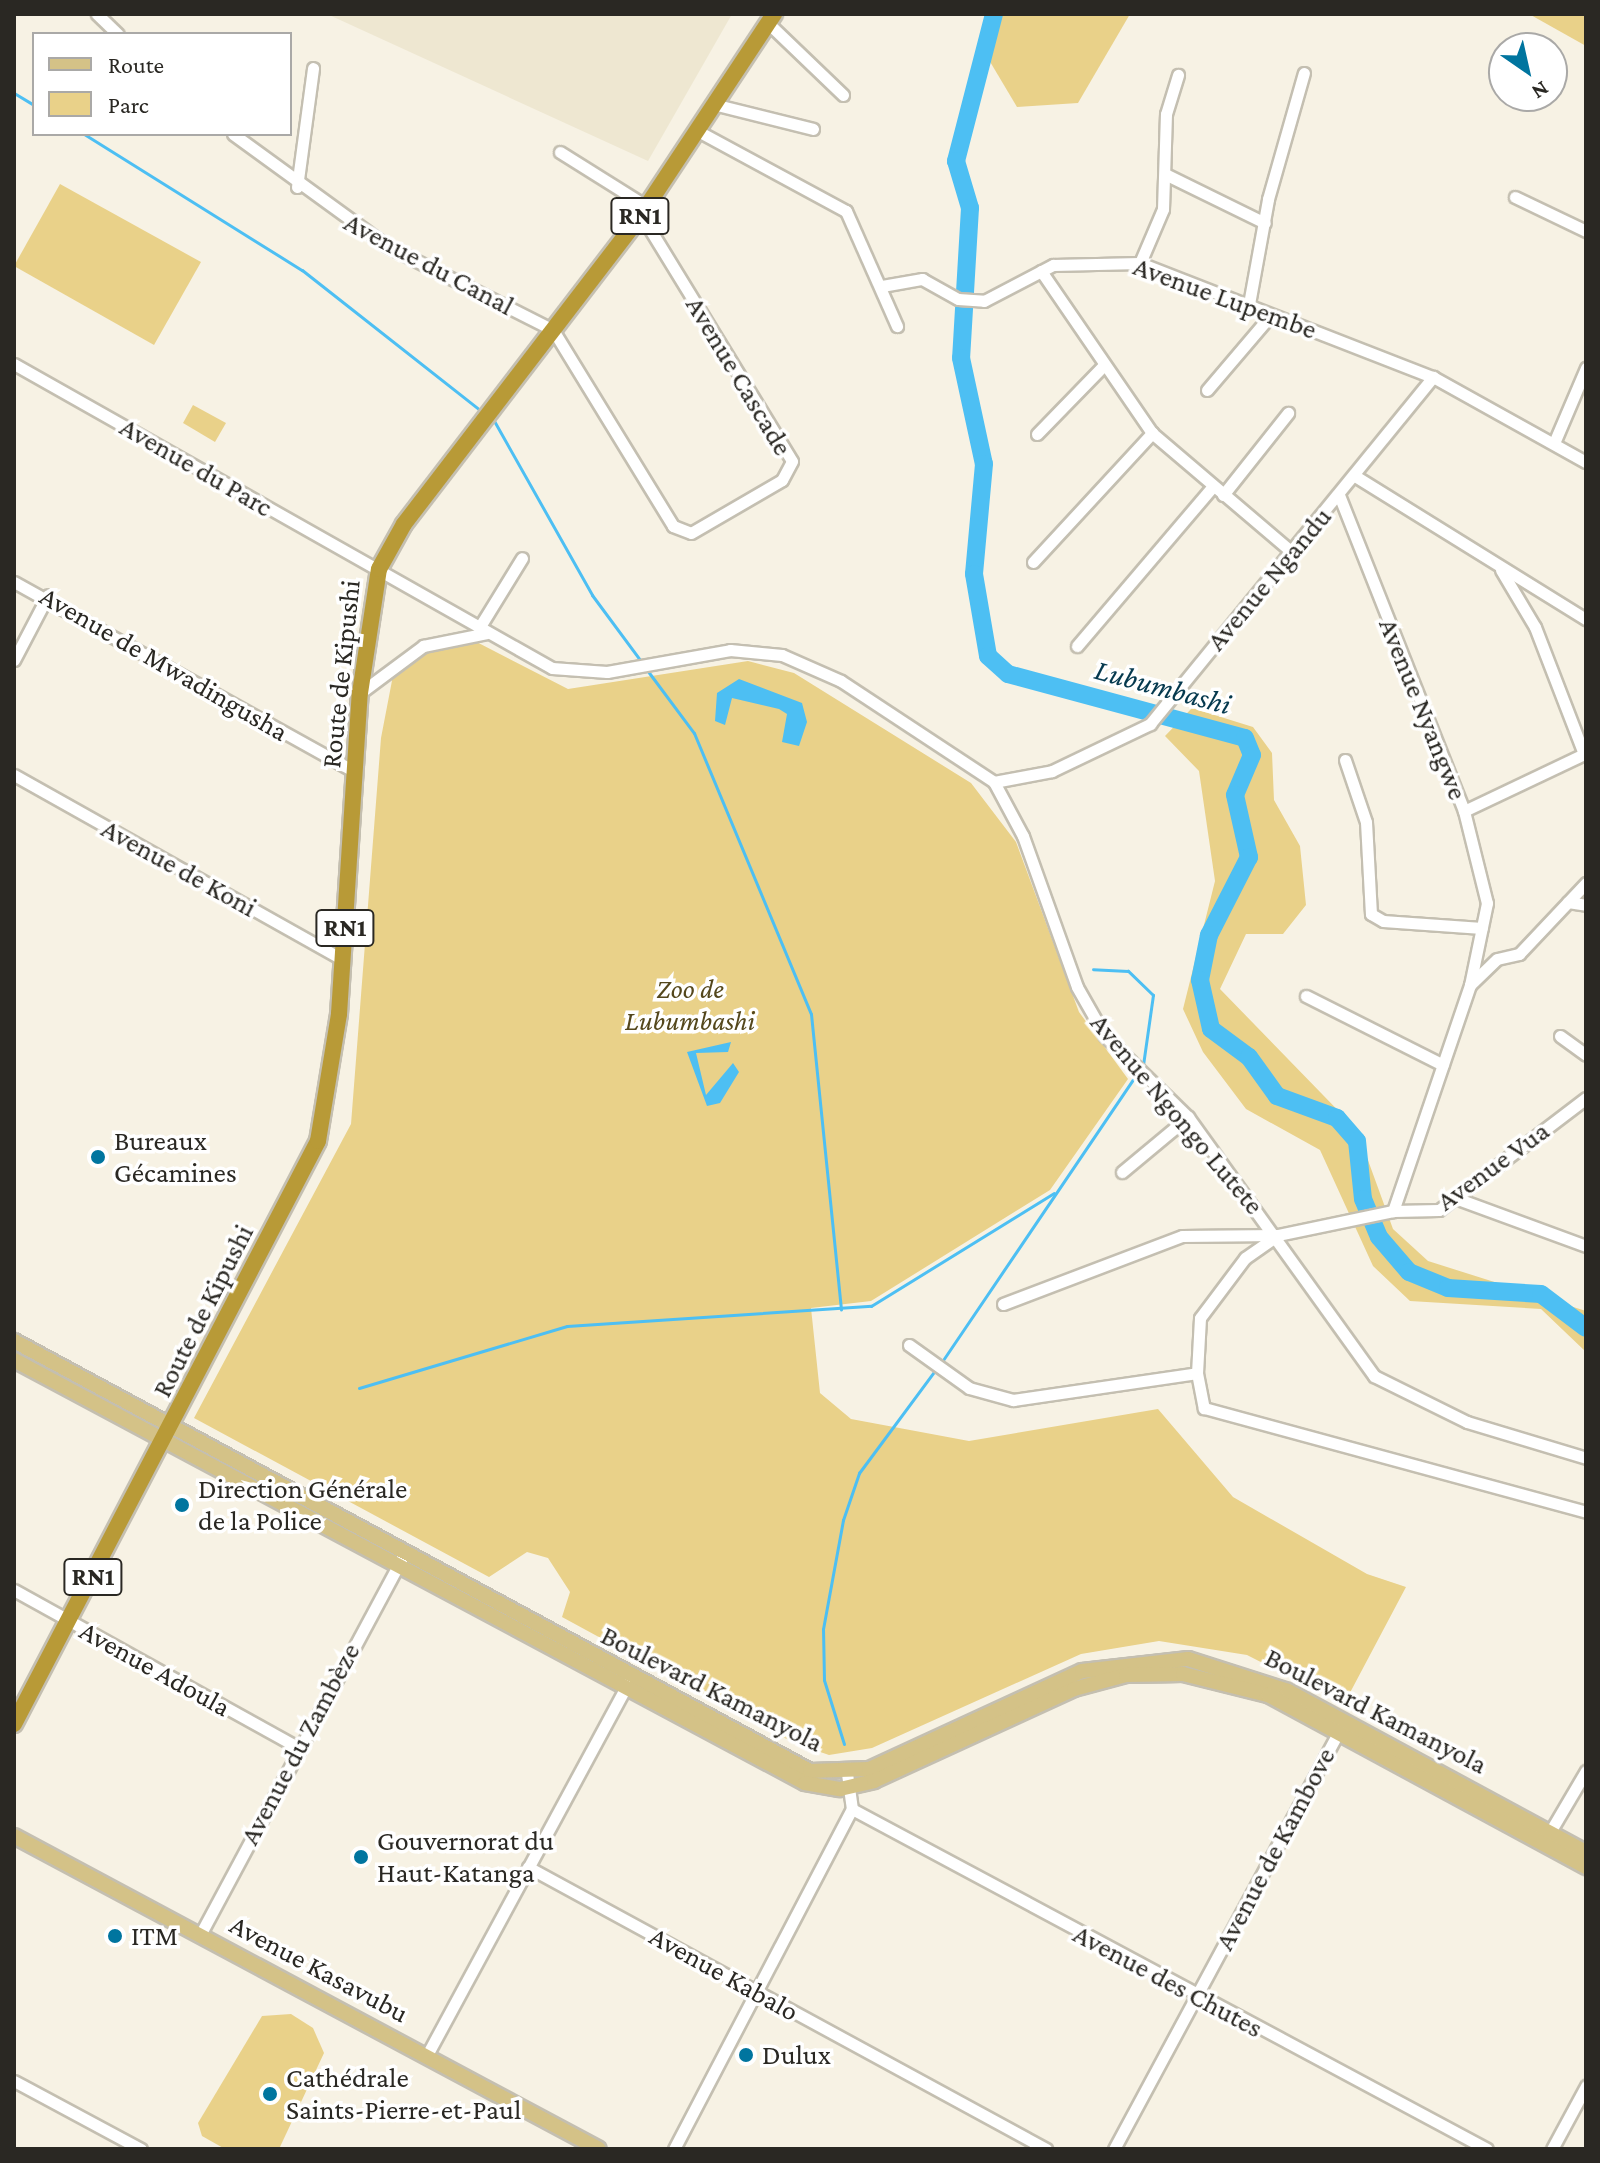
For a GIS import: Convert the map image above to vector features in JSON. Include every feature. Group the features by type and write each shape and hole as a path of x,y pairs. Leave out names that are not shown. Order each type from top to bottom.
{"highway":[{"name":"Route de Kipushi","path":"168,1435 318,1141 343,960 360,693 379,569 480,425 644,210 771,18"},
{"name":"RN1","path":"14,1724 168,1435"}],"main road":[{"name":"Boulevard Kamanyola","path":"14,1341 168,1435"},
{"name":"Boulevard Kamanyola","path":"14,1360 168,1435 628,1683 791,1763 848,1781 1068,1677 1131,1661 1224,1665 1586,1852"},
{"name":"Boulevard Kamanyola","path":"1342,1725 1586,1867"},
{"name":"Avenue Kasavubu","path":"14,1836 599,2149"}],"street":[{"path":"97,14 116,32"},
{"path":"771,18 843,95"},
{"path":"297,187 313,68"},
{"path":"1249,304 1265,223 1304,73"},
{"path":"1140,263 1159,225 1165,174 1166,114 1178,75"},
{"path":"713,104 813,129"},
{"path":"696,130 842,207 882,286 897,326"},
{"name":"Avenue du Canal","path":"235,136 297,187 387,246 553,330"},
{"path":"560,152 644,210"},
{"path":"1165,174 1265,223"},
{"path":"1515,197 1586,231"},
{"name":"Avenue Cascade","path":"553,330 679,530 698,531 787,476 791,456 644,210"},
{"name":"Avenue Lupembe","path":"882,286 922,279 958,299 979,301 1000,297 1041,271 1098,259 1140,263 1433,377 1586,462"},
{"path":"1041,271 1152,433 1293,553"},
{"path":"1207,390 1270,316"},
{"name":"Avenue du Parc","path":"14,364 483,630"},
{"path":"1037,434 1104,365"},
{"path":"1554,443 1586,368"},
{"name":"Avenue Ngandu","path":"994,782 1052,771 1150,724 1293,553 1433,377"},
{"path":"1223,495 1288,413"},
{"path":"1033,562 1152,433"},
{"path":"1355,476 1586,619"},
{"path":"1077,646 1213,486"},
{"name":"Avenue Nyangwe","path":"1339,495 1464,811 1485,880 1482,928 1470,985 1391,1212"},
{"path":"360,693 423,646 483,630 522,558"},
{"path":"1464,811 1585,754 1535,627 1498,566"},
{"name":"Avenue de Mwadingusha","path":"14,582 48,595 356,772"},
{"path":"14,660 48,595"},
{"name":"Avenue Ngongo Lutete","path":"483,630 564,671 633,666 730,650 809,664 994,782 1023,836 1077,987 1133,1068 1188,1117 1278,1235 1353,1349 1384,1384 1525,1444 1586,1458"},
{"path":"1345,760 1366,822 1371,914 1383,921 1482,928"},
{"name":"Avenue de Koni","path":"14,775 343,960"},
{"path":"1470,985 1497,959 1519,954 1586,883"},
{"path":"1568,902 1586,905"},
{"path":"1306,996 1443,1065"},
{"path":"1560,1036 1586,1055"},
{"name":"Avenue Vua","path":"1278,1235 1391,1212 1424,1214 1458,1199 1586,1098"},
{"path":"1122,1172 1188,1117"},
{"path":"1458,1199 1580,1244 1586,1233"},
{"path":"1003,1304 1182,1236 1278,1235"},
{"path":"1278,1235 1237,1265 1204,1308 1197,1373 1205,1388 1203,1402 1586,1512"},
{"path":"909,1345 969,1388 1013,1400 1197,1373"},
{"name":"Avenue du Zambèze","path":"200,1935 297,1747 400,1560"},
{"name":"Avenue Adoula","path":"14,1590 297,1747"},
{"path":"427,2055 628,1683"},
{"name":"Avenue de Kambove","path":"1114,2149 1342,1725"},
{"path":"1550,1832 1586,1771"},
{"path":"674,2149 760,1994 852,1809 848,1781"},
{"name":"Avenue des Chutes","path":"852,1809 1195,1996 1487,2149"},
{"name":"Avenue Kabalo","path":"528,1867 1046,2149"},
{"path":"14,2081 141,2149"},
{"path":"1552,2149 1586,2086"}],"shaded area":[{"path":"327,14 732,14 648,161"}],"green space":[{"path":"996,14 1130,14 1078,103 1017,107 989,60"},
{"path":"1529,14 1586,14 1586,46 1568,36 1568,32 1561,32"},
{"path":"60,184 201,262 154,345 14,266"},
{"path":"193,405 226,423 215,442 183,423"},
{"name":"Zoo de Lubumbashi","path":"465,636 568,689 748,661 794,673 971,783 1016,842 1079,1012 1128,1079 1050,1190 871,1301 811,1308 820,1393 851,1419 969,1441 1158,1409 1233,1497 1367,1574 1406,1587 1344,1704 1247,1655 1159,1641 1081,1654 872,1748 829,1755 794,1743 562,1617 570,1592 548,1558 527,1552 489,1577 194,1418 351,1124 381,738 395,665"},
{"path":"1192,708 1253,727 1272,753 1274,800 1300,846 1306,905 1283,934 1246,934 1220,989 1357,1130 1393,1229 1428,1261 1586,1311 1586,1352 1541,1309 1410,1301 1373,1266 1320,1150 1246,1109 1203,1052 1183,1009 1215,881 1199,771 1165,736"},
{"path":"291,2014 313,2028 324,2053 279,2149 225,2149 202,2136 198,2123 262,2016"}],"water":[{"path":"739,679 802,703 807,722 799,746 782,742 787,714 779,709 732,698 725,725 715,721 717,693"},
{"path":"731,1042 728,1052 696,1053 706,1095 733,1063 739,1072 720,1103 707,1106 687,1052"}],"waterway":[{"name":"Lubumbashi","path":"994,14 956,161 970,208 961,358 984,464 974,574 988,656 1008,674 1245,738 1252,755 1235,795 1249,857 1209,935 1200,980 1211,1029 1249,1057 1277,1096 1337,1118 1357,1141 1363,1199 1379,1237 1409,1272 1448,1288 1541,1294 1586,1328"},
{"path":"14,93 32,104"},
{"path":"87,136 302,270 484,413"},
{"path":"493,419 592,595 643,664"},
{"path":"647,670 694,733 811,1014 841,1309"},
{"path":"941,1363 1143,1065 1153,995 1128,971 1093,969"},
{"path":"359,1388 567,1326 871,1306 1054,1193"},
{"path":"844,1744 824,1680 823,1629 843,1520 859,1473 936,1369"}],"place":[{"name":"Bureaux Gécamines","path":"98,1157"},
{"name":"Direction Générale de la Police","path":"182,1505"},
{"name":"Gouvernorat du Haut-Katanga","path":"361,1857"},
{"name":"ITM","path":"115,1936"},
{"name":"Dulux","path":"746,2055"},
{"name":"Cathédrale Saints-Pierre-et-Paul","path":"270,2094"}]}
